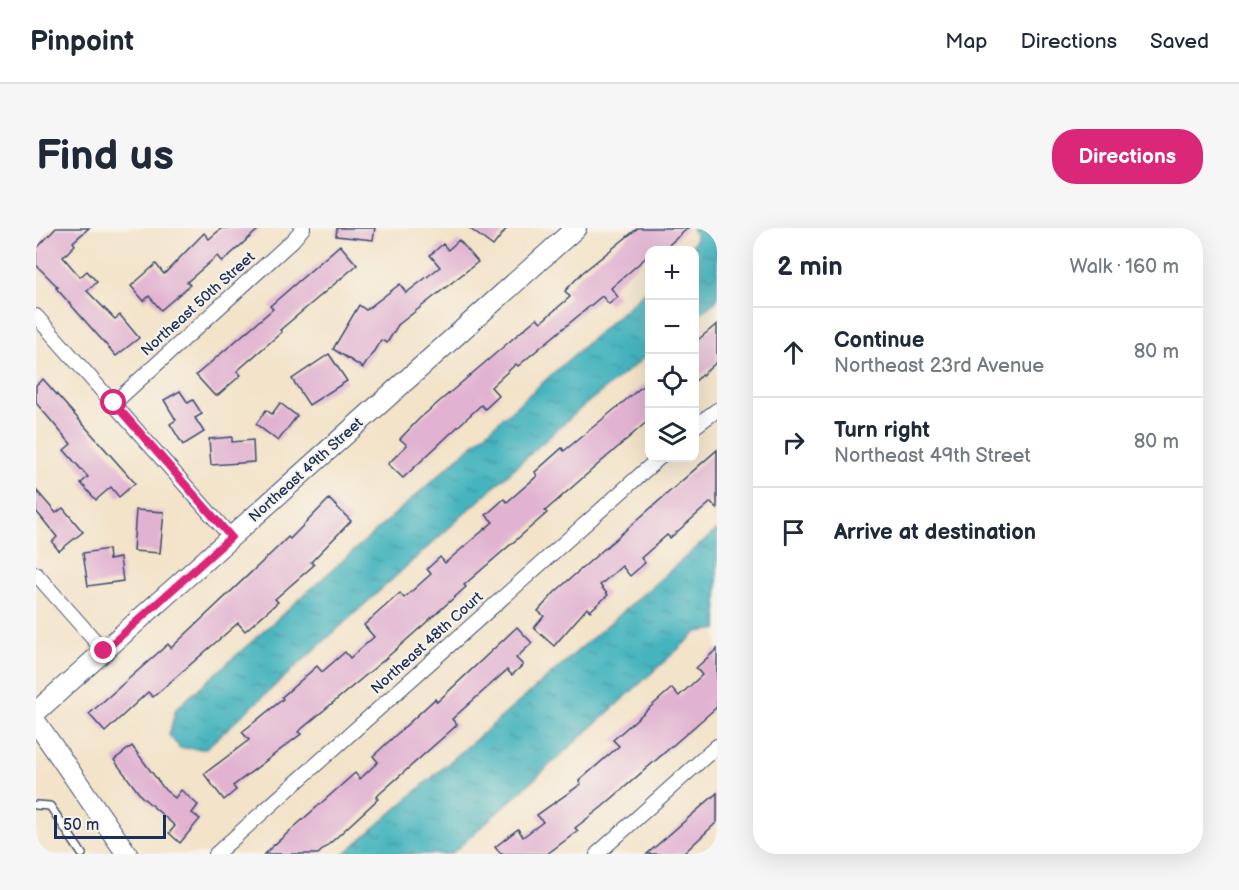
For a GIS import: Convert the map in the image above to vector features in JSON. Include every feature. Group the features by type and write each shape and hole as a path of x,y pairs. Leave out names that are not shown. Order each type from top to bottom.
{"street":[{"name":"Northeast 50th Street","path":"114,403 293,240 303,228"},
{"name":"Northeast 49th Street","path":"36,712 576,228"},
{"path":"36,316 231,537"},
{"path":"699,424 717,410"},
{"name":"Northeast 48th Court","path":"216,854 655,462"},
{"path":"36,574 104,651"},
{"path":"36,722 126,854"},
{"path":"597,854 717,746"}],"lane":[{"path":"36,805 50,806 82,854"}],"water":[{"path":"692,228 717,228 717,300 699,315 699,246 691,246 696,238"},
{"path":"645,292 645,357 582,407 205,749 180,748 169,735 176,709"},
{"path":"717,530 717,629 697,632 451,854 344,854"}],"building":[{"path":"56,228 89,228 73,242 75,245 63,257 80,277 87,271 97,282 87,291 115,319 120,315 139,338 116,356 56,288 58,287 36,265 36,249"},
{"path":"222,228 260,228 222,262 217,256 187,282 190,285 161,310 149,296 144,301 131,286 156,264 164,274 204,233 209,239"},
{"path":"337,228 375,228 373,240 336,236"},
{"path":"469,228 507,228 493,246"},
{"path":"638,228 688,228 668,246 645,246 645,258 611,288 618,297 609,304 602,296 518,366 516,364 491,387 499,396 485,409 481,405 403,478 388,464 407,445 400,439 419,419 537,318 541,322 570,297 565,291 582,273"},
{"path":"459,240 478,262 398,325 387,343 381,340 363,368 333,349 359,305 366,310 400,284 406,293 440,267 430,255 443,244 448,250"},
{"path":"340,245 357,265 280,330 282,332 237,371 241,375 218,395 214,395 196,375 273,309 270,306"},
{"path":"717,324 717,362 699,378 699,354 699,339"},
{"path":"329,354 347,381 309,405 292,379"},
{"path":"43,379 135,483 119,497 111,487 96,500 81,483 88,477 64,450 71,444 36,403 36,385"},
{"path":"645,384 645,423 545,511 547,513 464,585 466,587 384,660 298,732 301,734 233,786 236,790 224,800 204,774 249,740 242,732 283,699 282,697 317,666 322,672 345,652 350,658 374,637 364,625 400,593 404,598 431,574 427,569 440,557 445,563 493,522 486,515 504,499 507,502 537,476 535,472 562,448 564,451"},
{"path":"180,391 188,403 193,400 202,414 195,418 204,432 183,445 170,424 176,420 164,400"},
{"path":"280,403 297,416 278,441 256,424 266,410 272,414"},
{"path":"232,437 232,442 253,440 254,462 211,465 209,439"},
{"path":"717,450 717,509 711,502 670,538 667,535 641,558 645,563 630,576 622,566 600,585 608,595 590,611 587,608 554,646 534,628 544,616 538,611 555,592"},
{"path":"36,490 56,513 63,508 83,532 59,551 52,542 57,537 36,511"},
{"path":"329,499 351,521 311,562 314,565 275,599 278,602 245,631 238,623 153,697 148,692 105,732 89,714 168,644 171,648 288,537 290,539"},
{"path":"136,510 164,512 160,553 133,551"},
{"path":"108,549 109,560 120,558 123,581 88,586 83,553"},
{"path":"517,627 532,643 516,658 523,665 512,675 507,670 452,719 457,725 376,797 378,799 318,854 264,854 355,773 360,779 378,762 373,756 435,699 437,702"},
{"path":"717,649 717,707 575,828 578,831 547,854 501,854 495,847 518,829 523,837 543,822 537,815 581,784 579,781 619,746 613,740 672,688 679,696 702,675 696,668"},
{"path":"132,746 165,790 175,798 181,790 198,805 192,813 200,819 180,843 169,833 175,826 141,796 114,760"},
{"path":"717,793 717,822 683,854 647,854"}],"route":[{"path":"104,651 231,537 114,403"}]}
